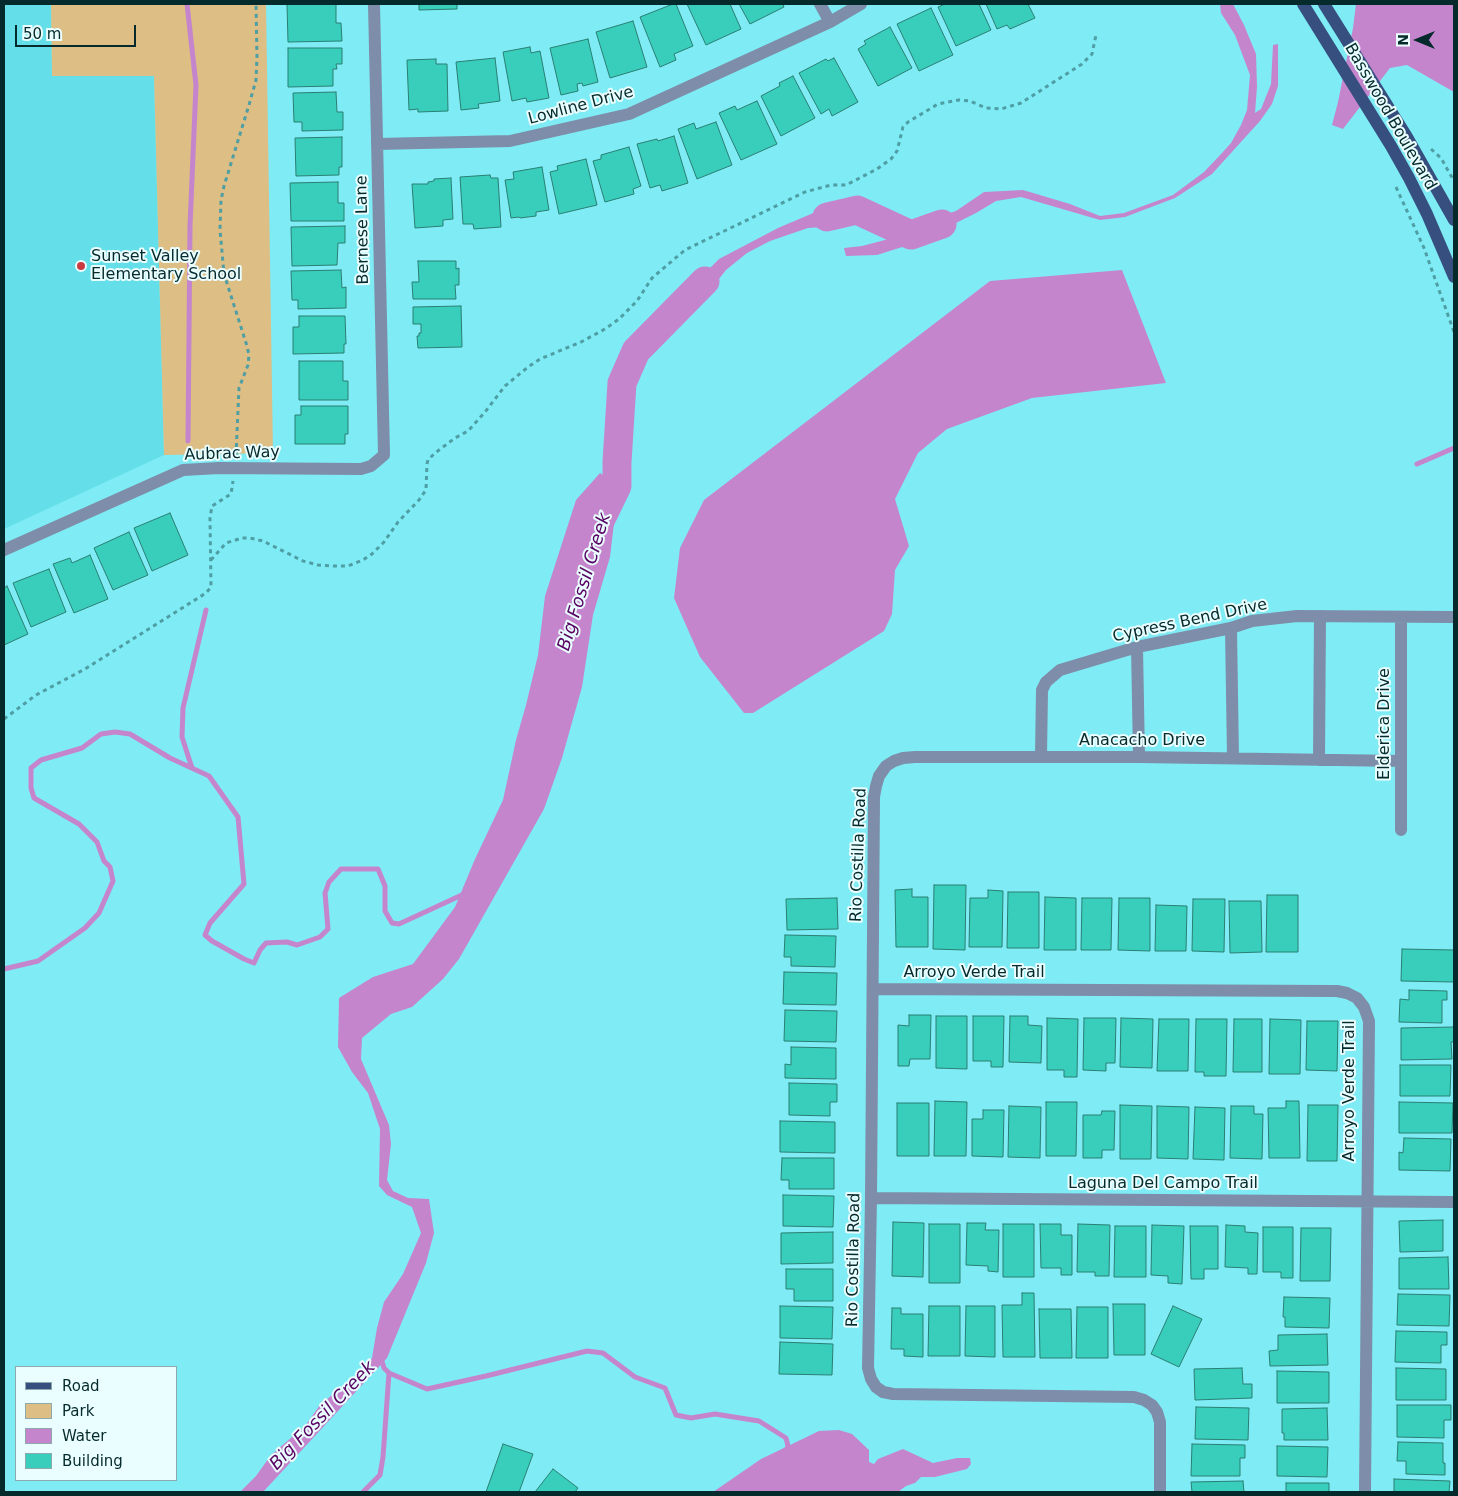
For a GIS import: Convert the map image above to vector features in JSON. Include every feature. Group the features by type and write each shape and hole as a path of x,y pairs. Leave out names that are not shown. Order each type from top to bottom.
{"main road":[{"name":"Basswood Boulevard","path":"1304,4 1391,146 1427,214 1454,277"},
{"name":"Basswood Boulevard","path":"1324,4 1406,137 1454,220"}],"street":[{"name":"Bernese Lane","path":"374,4 384,455"},
{"path":"820,4 830,22"},
{"name":"Lowline Drive","path":"377,144 510,141 629,114 830,22 861,4"},
{"name":"Aubrac Way","path":"4,550 183,470 219,468 361,469 371,466 384,455"},
{"name":"Cypress Bend Drive","path":"1041,757 1042,690 1046,682 1060,670 1137,647 1230,628 1252,621 1297,616 1454,617"},
{"path":"1319,760 1320,616"},
{"name":"Elderica Drive","path":"1401,617 1401,830"},
{"path":"1230,628 1233,758"},
{"path":"1137,647 1139,758"},
{"name":"Anacacho Drive","path":"886,766 902,758 915,757 1233,758 1401,761"},
{"name":"Rio Costilla Road","path":"886,766 879,776 874,798 868,1368 871,1379 876,1387 883,1392 893,1394 1134,1397 1144,1400 1157,1412 1160,1422 1160,1492"},
{"name":"Arroyo Verde Trail","path":"873,989 1337,991 1357,998 1364,1007 1369,1021 1364,1492"},
{"name":"Laguna Del Campo Trail","path":"871,1198 1454,1202"}],"path":[{"path":"236,456 239,388 248,365 249,355 224,274 220,230 221,207 224,186 256,80 258,57 256,4"},
{"path":"211,560 226,543 242,538 263,541 303,561 318,565 348,566 363,560 384,542 398,522 426,490 427,464 428,460 435,453 454,438 468,431 505,386 528,367 540,359 582,342 619,319 637,301 652,278 685,250 805,192 831,185 846,185 877,169 892,159 897,151 903,127 938,104 959,100 979,104 986,108 1001,109 1021,103 1082,64 1092,54 1096,35"},
{"path":"1428,146 1441,158 1454,181"},
{"path":"1392,180 1424,248 1454,332"},
{"path":"4,719 36,695 85,669 206,593 211,587 210,518 212,506 230,494 233,479"}],"shaded area":[{"name":"Sunset Valley Elementary School","path":"4,4 51,4 52,76 154,75 164,455 4,529"}],"green space":[{"path":"51,4 266,4 273,453 164,455 154,76 52,76"}],"water":[{"path":"1220,4 1233,4 1256,54 1257,87 1255,113 1261,109 1271,84 1273,45 1278,44 1278,86 1272,104 1260,121 1212,174 1175,198 1125,217 1100,220 1021,197 996,201 918,242 877,255 846,256 844,248 862,246 900,236 929,220 956,211 984,192 1023,190 1070,204 1100,216 1124,213 1173,195 1204,172 1231,143 1247,110 1250,75 1235,35 1221,13"},
{"path":"1356,4 1454,4 1454,92 1407,65 1390,68 1343,129 1332,125 1353,28"},
{"path":"859,202 873,210 842,226 808,228 770,241 747,253 726,270 711,289 695,302 678,310 677,301 719,259 778,228 818,211"},
{"path":"1122,270 1166,383 1032,398 947,429 918,453 895,499 909,546 895,570 892,614 884,631 753,713 744,713 700,657 674,598 680,548 704,500 990,281"},
{"path":"600,473 609,479 615,515 610,557 593,615 582,687 562,758 544,809 459,959 443,979 412,1007 391,1014 362,1038 361,1059 389,1125 391,1144 387,1180 393,1191 408,1198 429,1199 434,1233 426,1263 387,1358 263,1492 240,1492 256,1476 271,1455 305,1426 320,1405 332,1395 350,1385 361,1375 372,1358 384,1302 403,1274 421,1233 412,1207 387,1195 379,1186 380,1129 368,1093 352,1072 338,1047 339,998 373,977 413,964 455,907 503,800 538,655 545,596 576,500"},
{"path":"839,1430 852,1434 869,1450 869,1462 874,1464 878,1459 903,1449 933,1463 957,1458 970,1458 971,1464 967,1469 935,1477 921,1477 915,1483 906,1486 898,1492 713,1492 761,1459 819,1431"}],"building":[{"path":"287,4 336,4 336,23 341,23 342,41 288,42"},
{"path":"419,4 457,4 457,9 419,10"},
{"path":"676,4 693,46 674,54 676,60 660,67 640,17"},
{"path":"687,4 730,4 741,29 706,45"},
{"path":"739,4 783,4 784,7 750,24"},
{"path":"945,4 979,4 991,30 956,46 938,7"},
{"path":"986,4 1028,4 1035,18 1010,29 1007,25 997,29"},
{"path":"931,8 953,55 919,71 897,24"},
{"path":"633,21 647,67 610,78 596,32"},
{"path":"890,27 912,68 878,86 858,49 866,44 864,41"},
{"path":"588,39 598,82 583,86 582,83 577,84 578,91 561,95 550,48"},
{"path":"530,47 531,53 540,51 549,98 527,102 526,98 512,101 503,52"},
{"path":"288,48 342,48 342,64 336,64 337,69 333,69 333,86 288,87"},
{"path":"495,58 500,101 478,104 479,108 461,110 456,62"},
{"path":"834,58 858,102 832,116 829,109 821,114 799,73 826,59 828,61"},
{"path":"436,59 436,64 447,64 448,111 418,112 418,109 409,110 407,60"},
{"path":"793,76 815,118 781,136 761,96 780,86 779,83"},
{"path":"336,92 337,112 343,112 343,130 302,131 302,122 294,122 293,93"},
{"path":"757,101 777,144 741,160 719,113 735,106 737,110"},
{"path":"716,122 732,165 697,179 678,129 694,123 696,129"},
{"path":"674,136 688,183 662,191 660,185 650,188 637,144 657,139 658,141"},
{"path":"342,137 342,167 339,167 339,175 296,176 295,138"},
{"path":"629,147 641,186 633,189 634,194 605,202 593,161 601,159 601,155"},
{"path":"586,159 597,205 559,214 550,172 558,170 557,166"},
{"path":"542,167 549,210 536,212 536,216 511,218 505,180 514,179 513,172"},
{"path":"490,175 491,178 498,178 501,227 474,229 473,224 463,224 460,177"},
{"path":"451,178 453,219 443,220 443,226 415,228 412,184 428,184 428,182 434,181 434,179"},
{"path":"338,182 338,203 344,203 344,221 291,221 290,183"},
{"path":"345,226 345,243 338,243 337,265 292,266 291,227"},
{"path":"418,261 456,261 456,269 459,268 459,285 455,285 456,299 413,299 412,282 419,282"},
{"path":"341,270 342,288 346,287 346,308 298,309 298,300 292,300 291,271"},
{"path":"461,306 462,347 418,348 417,336 421,333 421,324 413,324 413,307"},
{"path":"299,316 345,316 346,344 344,344 344,353 293,354 293,327 299,327"},
{"path":"299,361 343,361 343,381 348,381 348,400 299,400"},
{"path":"301,406 348,406 348,434 345,434 345,444 295,444 295,415 301,415"},
{"path":"170,513 188,555 152,571 134,528"},
{"path":"129,532 148,575 113,590 94,548"},
{"path":"90,555 108,599 74,613 53,564 70,558 72,563"},
{"path":"49,569 66,612 31,627 13,583"},
{"path":"7,586 28,634 4,645 4,588"},
{"path":"934,885 966,885 965,950 933,949"},
{"path":"912,889 912,897 928,897 928,947 896,947 895,890"},
{"path":"988,890 1003,891 1002,947 969,947 970,898 988,898"},
{"path":"1008,892 1039,892 1039,948 1007,948"},
{"path":"1267,895 1298,895 1298,952 1266,952"},
{"path":"1045,897 1076,898 1076,950 1044,950"},
{"path":"837,898 838,929 787,930 786,899"},
{"path":"1082,898 1112,898 1111,950 1081,950"},
{"path":"1119,898 1150,898 1150,951 1118,950"},
{"path":"1193,899 1225,899 1224,952 1192,951"},
{"path":"1229,901 1261,901 1262,952 1230,953"},
{"path":"1156,905 1187,906 1186,951 1155,951"},
{"path":"785,935 836,936 835,967 791,966 791,957 784,957"},
{"path":"1402,949 1454,950 1454,982 1401,981"},
{"path":"784,972 837,973 836,1005 783,1004"},
{"path":"1409,990 1447,991 1447,1000 1442,1000 1442,1023 1399,1022 1400,999 1409,1000"},
{"path":"785,1010 837,1011 836,1042 784,1041"},
{"path":"909,1015 931,1015 930,1059 910,1059 909,1066 898,1066 898,1025 909,1026"},
{"path":"936,1016 967,1016 967,1069 936,1068"},
{"path":"973,1016 1004,1016 1003,1067 991,1067 991,1061 973,1061"},
{"path":"1010,1016 1028,1016 1028,1025 1042,1026 1041,1063 1009,1062"},
{"path":"1047,1018 1078,1019 1077,1077 1064,1077 1064,1070 1047,1070"},
{"path":"1084,1018 1116,1018 1115,1063 1106,1063 1106,1071 1083,1070"},
{"path":"1121,1018 1153,1019 1152,1068 1120,1067"},
{"path":"1159,1019 1189,1019 1188,1071 1157,1071"},
{"path":"1196,1019 1227,1019 1226,1076 1204,1076 1204,1072 1195,1072"},
{"path":"1234,1019 1262,1019 1262,1072 1233,1072"},
{"path":"1270,1019 1301,1020 1300,1074 1269,1074"},
{"path":"1307,1021 1338,1021 1337,1071 1306,1070"},
{"path":"1454,1027 1454,1042 1451,1042 1452,1059 1401,1060 1401,1028"},
{"path":"791,1047 836,1048 836,1079 785,1078 785,1064 791,1065"},
{"path":"1400,1065 1451,1065 1450,1096 1400,1096"},
{"path":"789,1083 837,1084 837,1102 830,1102 830,1116 789,1115"},
{"path":"935,1101 967,1102 966,1156 934,1156"},
{"path":"1286,1101 1299,1101 1300,1158 1269,1158 1268,1108 1286,1108"},
{"path":"1046,1102 1077,1102 1076,1156 1046,1156"},
{"path":"1399,1102 1453,1103 1452,1133 1399,1133"},
{"path":"897,1103 929,1103 929,1156 897,1156"},
{"path":"1120,1105 1152,1106 1151,1159 1120,1159"},
{"path":"1308,1105 1338,1105 1337,1161 1307,1161"},
{"path":"1009,1106 1041,1107 1040,1158 1008,1157"},
{"path":"1157,1106 1189,1107 1188,1159 1157,1158"},
{"path":"1231,1106 1254,1106 1254,1114 1263,1114 1262,1159 1230,1158"},
{"path":"1195,1107 1225,1108 1224,1160 1193,1159"},
{"path":"983,1110 1004,1110 1003,1157 972,1156 972,1119 983,1119"},
{"path":"1102,1111 1115,1111 1114,1150 1102,1150 1102,1158 1083,1158 1083,1115 1101,1115"},
{"path":"780,1121 835,1122 835,1153 780,1152"},
{"path":"1404,1138 1451,1139 1450,1171 1399,1170 1399,1152 1403,1153"},
{"path":"782,1158 834,1158 834,1189 789,1189 789,1180 781,1180"},
{"path":"783,1195 834,1196 833,1227 783,1226"},
{"path":"1443,1220 1443,1251 1400,1252 1399,1221"},
{"path":"893,1222 924,1223 923,1277 892,1276"},
{"path":"967,1223 986,1223 985,1230 999,1230 998,1272 988,1271 988,1266 966,1265"},
{"path":"929,1224 960,1224 960,1283 929,1283"},
{"path":"1003,1224 1034,1224 1034,1277 1003,1277"},
{"path":"1040,1224 1061,1224 1061,1235 1072,1235 1072,1275 1061,1275 1061,1268 1041,1268"},
{"path":"1078,1224 1110,1225 1109,1276 1095,1276 1095,1272 1077,1272"},
{"path":"1152,1225 1184,1226 1182,1284 1168,1283 1168,1276 1151,1275"},
{"path":"1226,1225 1245,1226 1245,1232 1258,1233 1257,1274 1248,1274 1248,1268 1225,1267"},
{"path":"1115,1226 1146,1226 1146,1277 1114,1277"},
{"path":"1190,1226 1218,1226 1218,1269 1204,1269 1204,1279 1191,1279"},
{"path":"1263,1227 1293,1227 1293,1278 1281,1278 1281,1272 1263,1272"},
{"path":"1301,1228 1331,1228 1330,1281 1300,1281"},
{"path":"833,1232 833,1263 781,1264 781,1233"},
{"path":"1448,1257 1449,1289 1399,1289 1399,1258"},
{"path":"786,1269 833,1269 833,1301 794,1301 794,1289 786,1289"},
{"path":"1022,1293 1034,1293 1035,1357 1003,1357 1002,1305 1022,1305"},
{"path":"1398,1294 1450,1295 1449,1326 1397,1325"},
{"path":"1284,1297 1330,1298 1329,1328 1285,1327 1285,1317 1283,1317"},
{"path":"1113,1304 1145,1304 1145,1355 1114,1355"},
{"path":"780,1306 833,1307 832,1339 780,1338"},
{"path":"929,1306 960,1306 960,1356 928,1356"},
{"path":"966,1306 995,1306 995,1357 965,1356"},
{"path":"1173,1306 1202,1319 1179,1367 1151,1354"},
{"path":"1077,1307 1108,1307 1108,1358 1076,1358"},
{"path":"892,1308 901,1308 901,1314 923,1314 923,1357 904,1356 904,1349 891,1349"},
{"path":"1039,1309 1071,1309 1072,1358 1040,1358"},
{"path":"1396,1331 1447,1332 1447,1345 1441,1345 1441,1363 1395,1362"},
{"path":"1327,1334 1328,1365 1270,1366 1269,1351 1278,1350 1278,1335"},
{"path":"780,1342 833,1344 832,1375 779,1374"},
{"path":"1242,1368 1243,1384 1252,1384 1252,1398 1195,1400 1194,1369"},
{"path":"1396,1368 1446,1369 1446,1400 1396,1400"},
{"path":"1277,1371 1329,1372 1329,1403 1277,1403"},
{"path":"1397,1405 1451,1405 1451,1420 1444,1420 1444,1438 1397,1437"},
{"path":"1196,1407 1249,1408 1248,1440 1195,1439"},
{"path":"1327,1408 1328,1440 1284,1440 1284,1433 1282,1433 1282,1409"},
{"path":"1398,1442 1443,1443 1445,1475 1406,1474 1406,1461 1397,1461"},
{"path":"503,1444 533,1454 519,1492 486,1492"},
{"path":"1192,1444 1245,1445 1245,1458 1240,1458 1240,1476 1191,1476"},
{"path":"1277,1446 1328,1447 1327,1477 1277,1476"},
{"path":"553,1469 578,1488 575,1492 535,1492"},
{"path":"1394,1479 1450,1481 1449,1492 1394,1492"},
{"path":"1243,1481 1244,1492 1192,1492 1191,1482"},
{"path":"1286,1483 1329,1483 1329,1492 1286,1492"}],"waterway":[{"path":"187,4 196,85 190,226 188,441"},
{"name":"Big Fossil Creek","path":"827,217 857,210 911,235 942,224"},
{"name":"Big Fossil Creek","path":"596,533 617,486 622,383 636,351 705,281"},
{"path":"1417,464 1454,448"},
{"path":"192,768 182,737 183,708 206,610"},
{"path":"4,969 38,961 85,928 99,913 113,881 110,867 104,861 97,842 79,824 34,798 31,788 31,768 41,760 82,748 101,734 115,732 130,734 170,758 209,776 238,817 244,884 210,923 205,935 244,959 254,963 260,950 266,943 287,942 297,945 320,937 328,929 325,893 329,882 341,869 378,869 385,886 385,911 392,923 399,924 464,894"},
{"path":"389,1373 427,1389 587,1351 603,1353 635,1377 665,1388 676,1415 691,1418 715,1414 759,1421 786,1438 788,1446 786,1451"},
{"path":"363,1492 380,1475 383,1457 389,1373 384,1368 381,1358"}],"place":[{"name":"Sunset Valley Elementary School","path":"81,266"}]}
